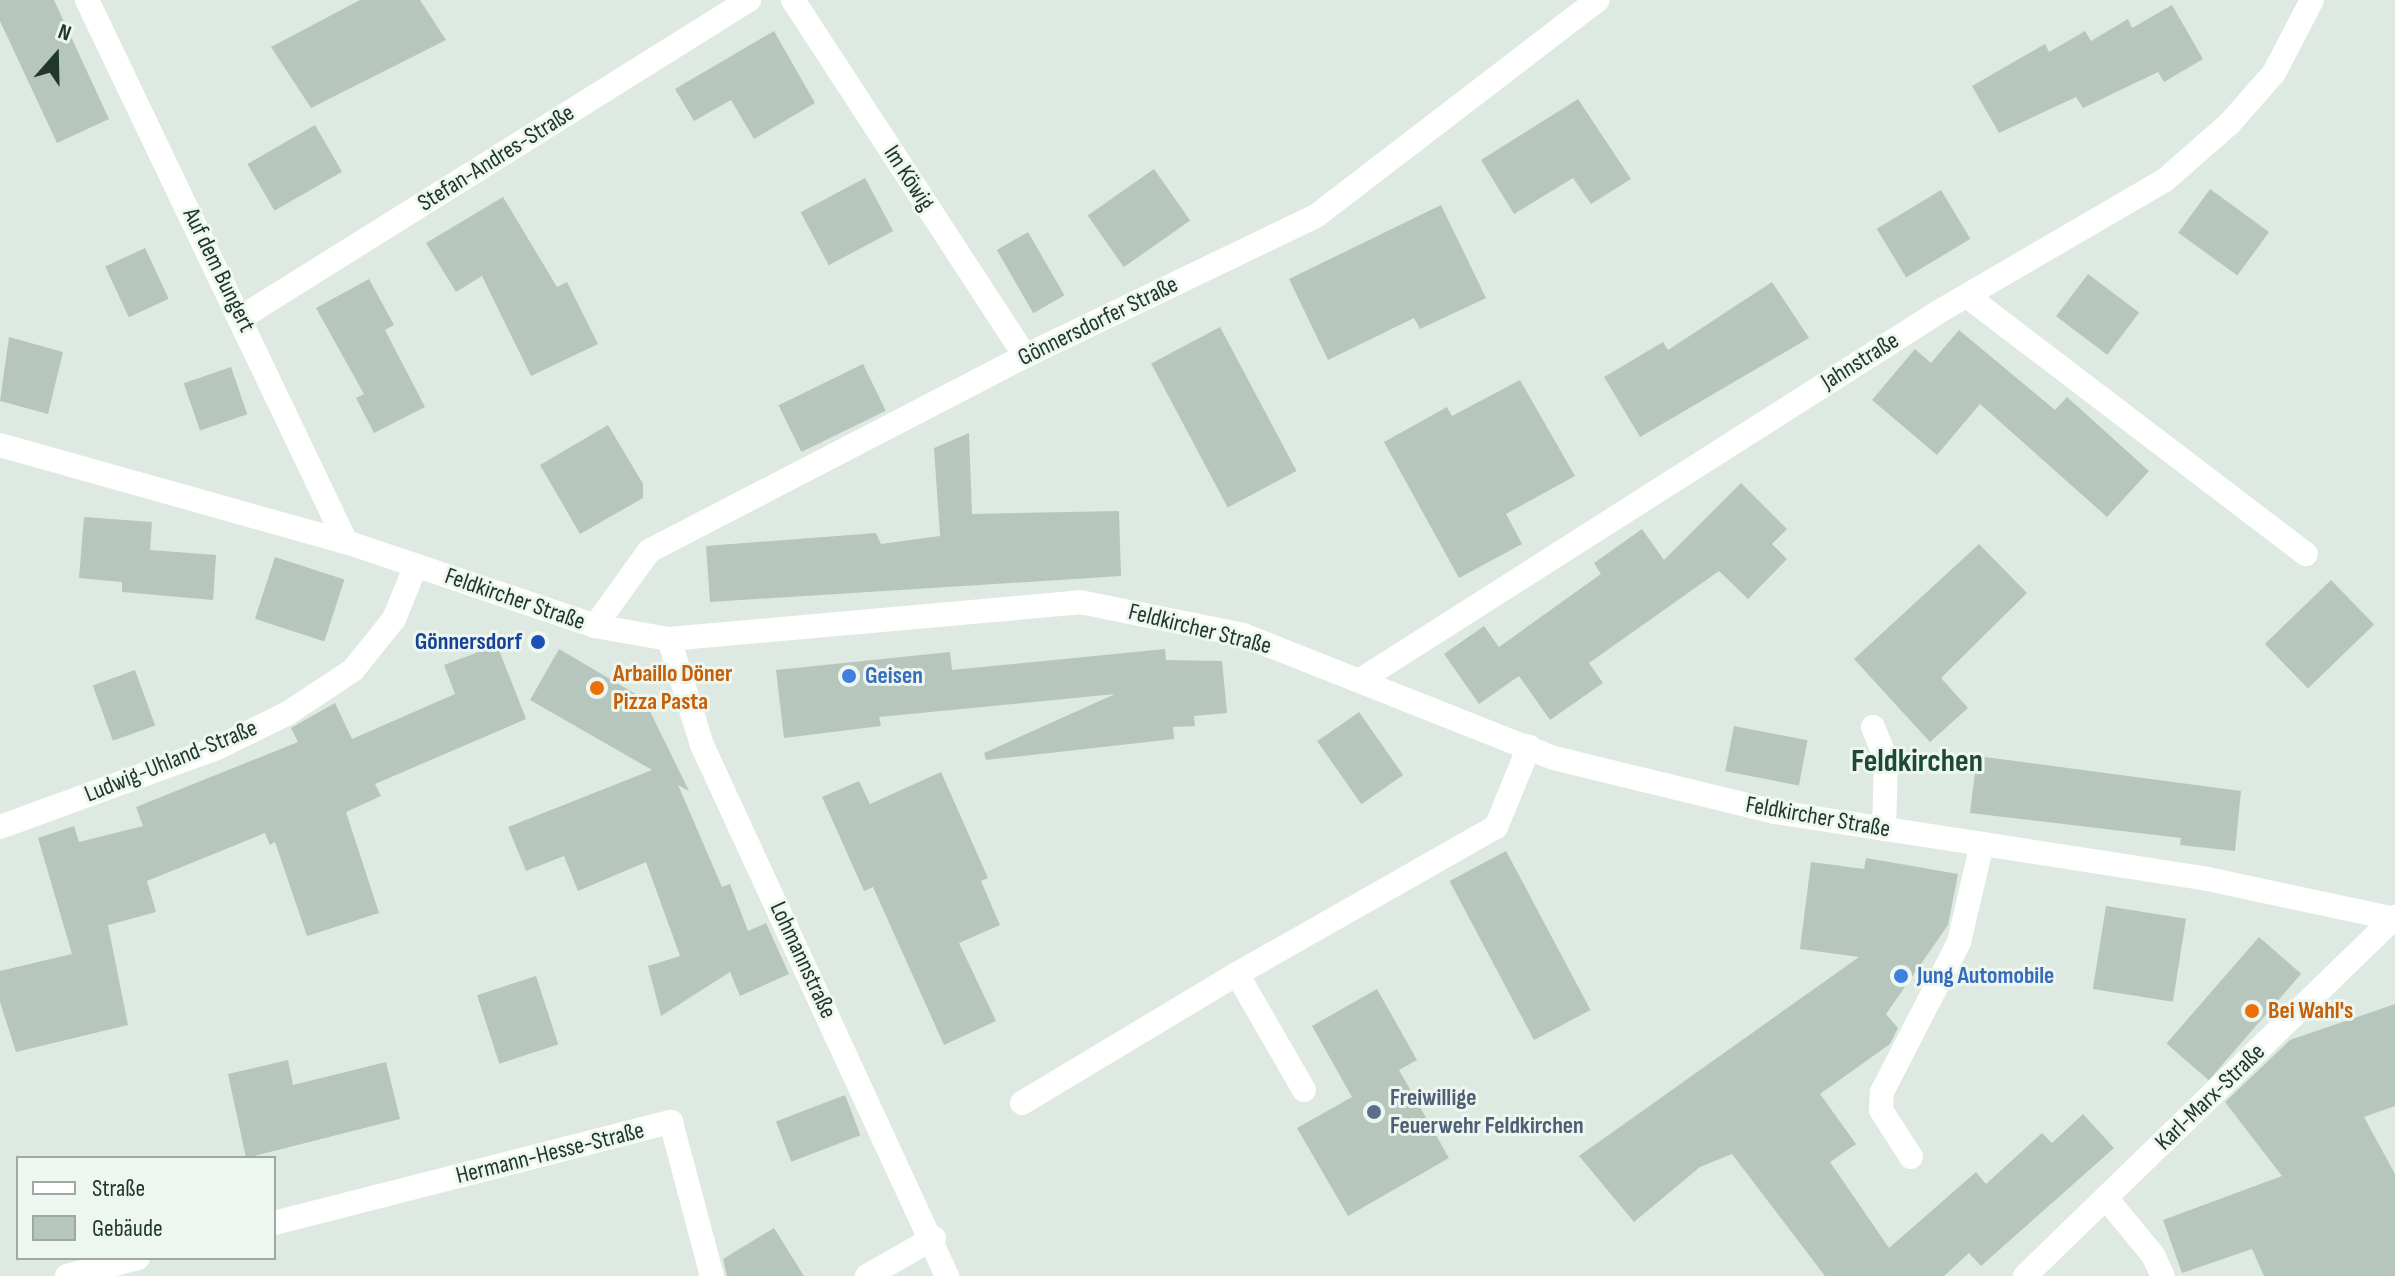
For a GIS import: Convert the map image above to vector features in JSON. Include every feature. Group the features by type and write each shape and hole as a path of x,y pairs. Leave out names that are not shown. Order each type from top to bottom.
{"street":[{"name":"Auf dem Bungert","path":"87,0 242,317 346,542"},
{"name":"Stefan-Andres-Straße","path":"242,317 749,0"},
{"name":"Im Köwig","path":"793,0 1025,356"},
{"name":"Gönnersdorfer Straße","path":"595,626 649,551 1025,356 1316,216 1598,0"},
{"name":"Jahnstraße","path":"1362,679 1967,296 2165,180 2230,123 2274,73 2312,0"},
{"path":"1967,296 2306,554"},
{"name":"Feldkircher Straße","path":"0,445 346,542 547,615 595,626 669,639 1080,602 1243,635 1362,679 1529,747 1776,812 2208,879 2395,918"},
{"name":"Ludwig-Uhland-Straße","path":"0,827 217,748 288,713 353,670 394,619 416,565"},
{"name":"Lohmannstraße","path":"669,639 702,745 934,1238 947,1276"},
{"path":"1873,727 1886,759 1884,829"},
{"path":"1022,1103 1237,974 1496,827 1529,747"},
{"path":"1911,1157 1881,1110 1882,1092 1959,942 1982,844"},
{"name":"Karl-Marx-Straße","path":"2025,1276 2395,918"},
{"path":"1237,974 1304,1090"},
{"name":"Hermann-Hesse-Straße","path":"276,1222 671,1122 712,1276"},
{"path":"2106,1198 2163,1276"},
{"path":"867,1276 934,1238"},
{"path":"67,1276 130,1260"}],"building":[{"path":"0,0 54,0 109,119 57,143 0,21"},
{"path":"360,0 420,0 446,40 311,108 271,47"},
{"path":"2172,5 2203,59 2164,82 2158,72 2083,108 2076,97 1999,133 1972,86 2045,44 2049,52 2085,31 2091,41 2128,19 2132,28"},
{"path":"774,31 815,103 754,139 731,100 694,121 675,89"},
{"path":"1578,99 1631,179 1591,204 1573,178 1514,214 1481,160"},
{"path":"315,125 342,172 274,211 247,164"},
{"path":"1154,169 1190,221 1124,267 1088,215"},
{"path":"865,178 893,231 829,265 801,212"},
{"path":"2210,189 2269,232 2237,276 2178,233"},
{"path":"1941,190 1970,239 1906,277 1877,229"},
{"path":"503,197 557,287 567,282 598,344 531,376 482,276 456,292 426,243"},
{"path":"1441,205 1486,298 1420,329 1414,318 1328,360 1289,279"},
{"path":"1028,232 1064,295 1033,313 997,250"},
{"path":"145,248 169,299 129,317 105,267"},
{"path":"2088,274 2139,313 2107,355 2056,316"},
{"path":"369,279 394,325 385,330 425,407 374,433 356,398 364,394 316,308"},
{"path":"1772,282 1809,338 1640,437 1604,377 1663,342 1668,350"},
{"path":"1220,327 1297,471 1228,508 1151,364"},
{"path":"1959,330 2055,410 2067,397 2149,471 2107,517 1980,404 1937,455 1872,400 1915,349 1931,363"},
{"path":"9,337 63,352 48,414 0,401"},
{"path":"863,364 886,411 801,452 779,405"},
{"path":"231,367 247,414 200,431 184,383"},
{"path":"1520,380 1575,476 1506,514 1522,544 1459,578 1384,442 1447,407 1452,416"},
{"path":"608,425 643,484 643,498 580,534 540,465"},
{"path":"969,433 972,514 1119,511 1121,576 710,602 706,546 876,533 881,544 940,536 934,448"},
{"path":"1741,483 1787,529 1772,544 1787,559 1748,599 1719,571 1589,663 1603,683 1550,720 1519,676 1479,704 1444,654 1484,626 1499,647 1601,574 1594,563 1642,529 1664,560"},
{"path":"84,517 152,522 150,550 216,555 213,600 122,592 122,582 79,578"},
{"path":"1979,544 2027,593 1941,678 1968,708 1930,742 1854,659"},
{"path":"275,557 344,580 324,641 255,619"},
{"path":"2331,580 2374,625 2308,689 2265,644"},
{"path":"497,645 526,719 375,784 381,796 346,812 379,913 307,936 275,842 270,845 265,833 147,881 156,912 108,925 128,1025 16,1052 0,1002 0,971 72,954 38,838 74,826 79,842 143,826 136,807 298,742 291,728 335,703 352,739 455,694 444,665"},
{"path":"559,649 644,699 689,791 678,785 722,887 730,884 748,931 766,923 789,974 740,996 730,972 661,1016 648,966 680,956 646,862 578,891 564,856 526,871 508,827 652,770 530,700"},
{"path":"1165,649 1166,660 1222,661 1227,713 1194,716 1195,726 1173,727 1174,739 986,760 984,753 1115,694 879,717 881,726 784,738 776,670 950,652 952,670"},
{"path":"135,670 155,725 113,741 93,685"},
{"path":"1359,712 1403,775 1361,804 1317,741"},
{"path":"1734,726 1808,740 1799,785 1725,771"},
{"path":"1977,756 2241,791 2235,851 2180,845 2181,838 1970,813"},
{"path":"941,772 988,878 981,881 1000,925 959,943 996,1021 944,1045 873,887 864,891 822,797 859,781 870,804"},
{"path":"1506,851 1591,1010 1534,1040 1449,881"},
{"path":"1866,858 1958,874 1948,925 1886,1014 1898,1028 1890,1044 1820,1094 1856,1144 1830,1162 1889,1248 1976,1172 1986,1184 2042,1133 2052,1143 2083,1114 2114,1148 1981,1266 1969,1253 1944,1276 1825,1276 1732,1154 1700,1167 1634,1222 1579,1156 1859,957 1800,949 1811,862 1864,869"},
{"path":"2106,906 2186,919 2173,1002 2093,989"},
{"path":"2259,937 2301,974 2209,1080 2166,1043"},
{"path":"536,976 558,1044 499,1064 477,995"},
{"name":"Freiwillige Feuerwehr Feldkirchen","path":"1377,989 1417,1060 1399,1070 1449,1158 1348,1216 1297,1128 1352,1097 1312,1026"},
{"path":"2395,1004 2395,1106 2364,1117 2395,1174 2395,1276 2264,1276 2252,1249 2182,1273 2163,1220 2282,1176 2225,1102 2290,1040"},
{"path":"288,1060 293,1085 386,1062 400,1119 246,1156 228,1074"},
{"path":"845,1095 860,1135 791,1162 776,1122"},
{"path":"774,1228 804,1276 727,1276 723,1259"}],"place":[{"name":"Gönnersdorf","path":"538,642"},
{"name":"Geisen","path":"849,676"},
{"name":"Arbaillo Döner Pizza Pasta","path":"597,688"},
{"name":"Jung Automobile","path":"1901,976"},
{"name":"Bei Wahl's","path":"2252,1011"},
{"name":"Freiwillige Feuerwehr Feldkirchen","path":"1374,1112"}],"district":[{"name":"Feldkirchen","path":"1917,762"}]}
